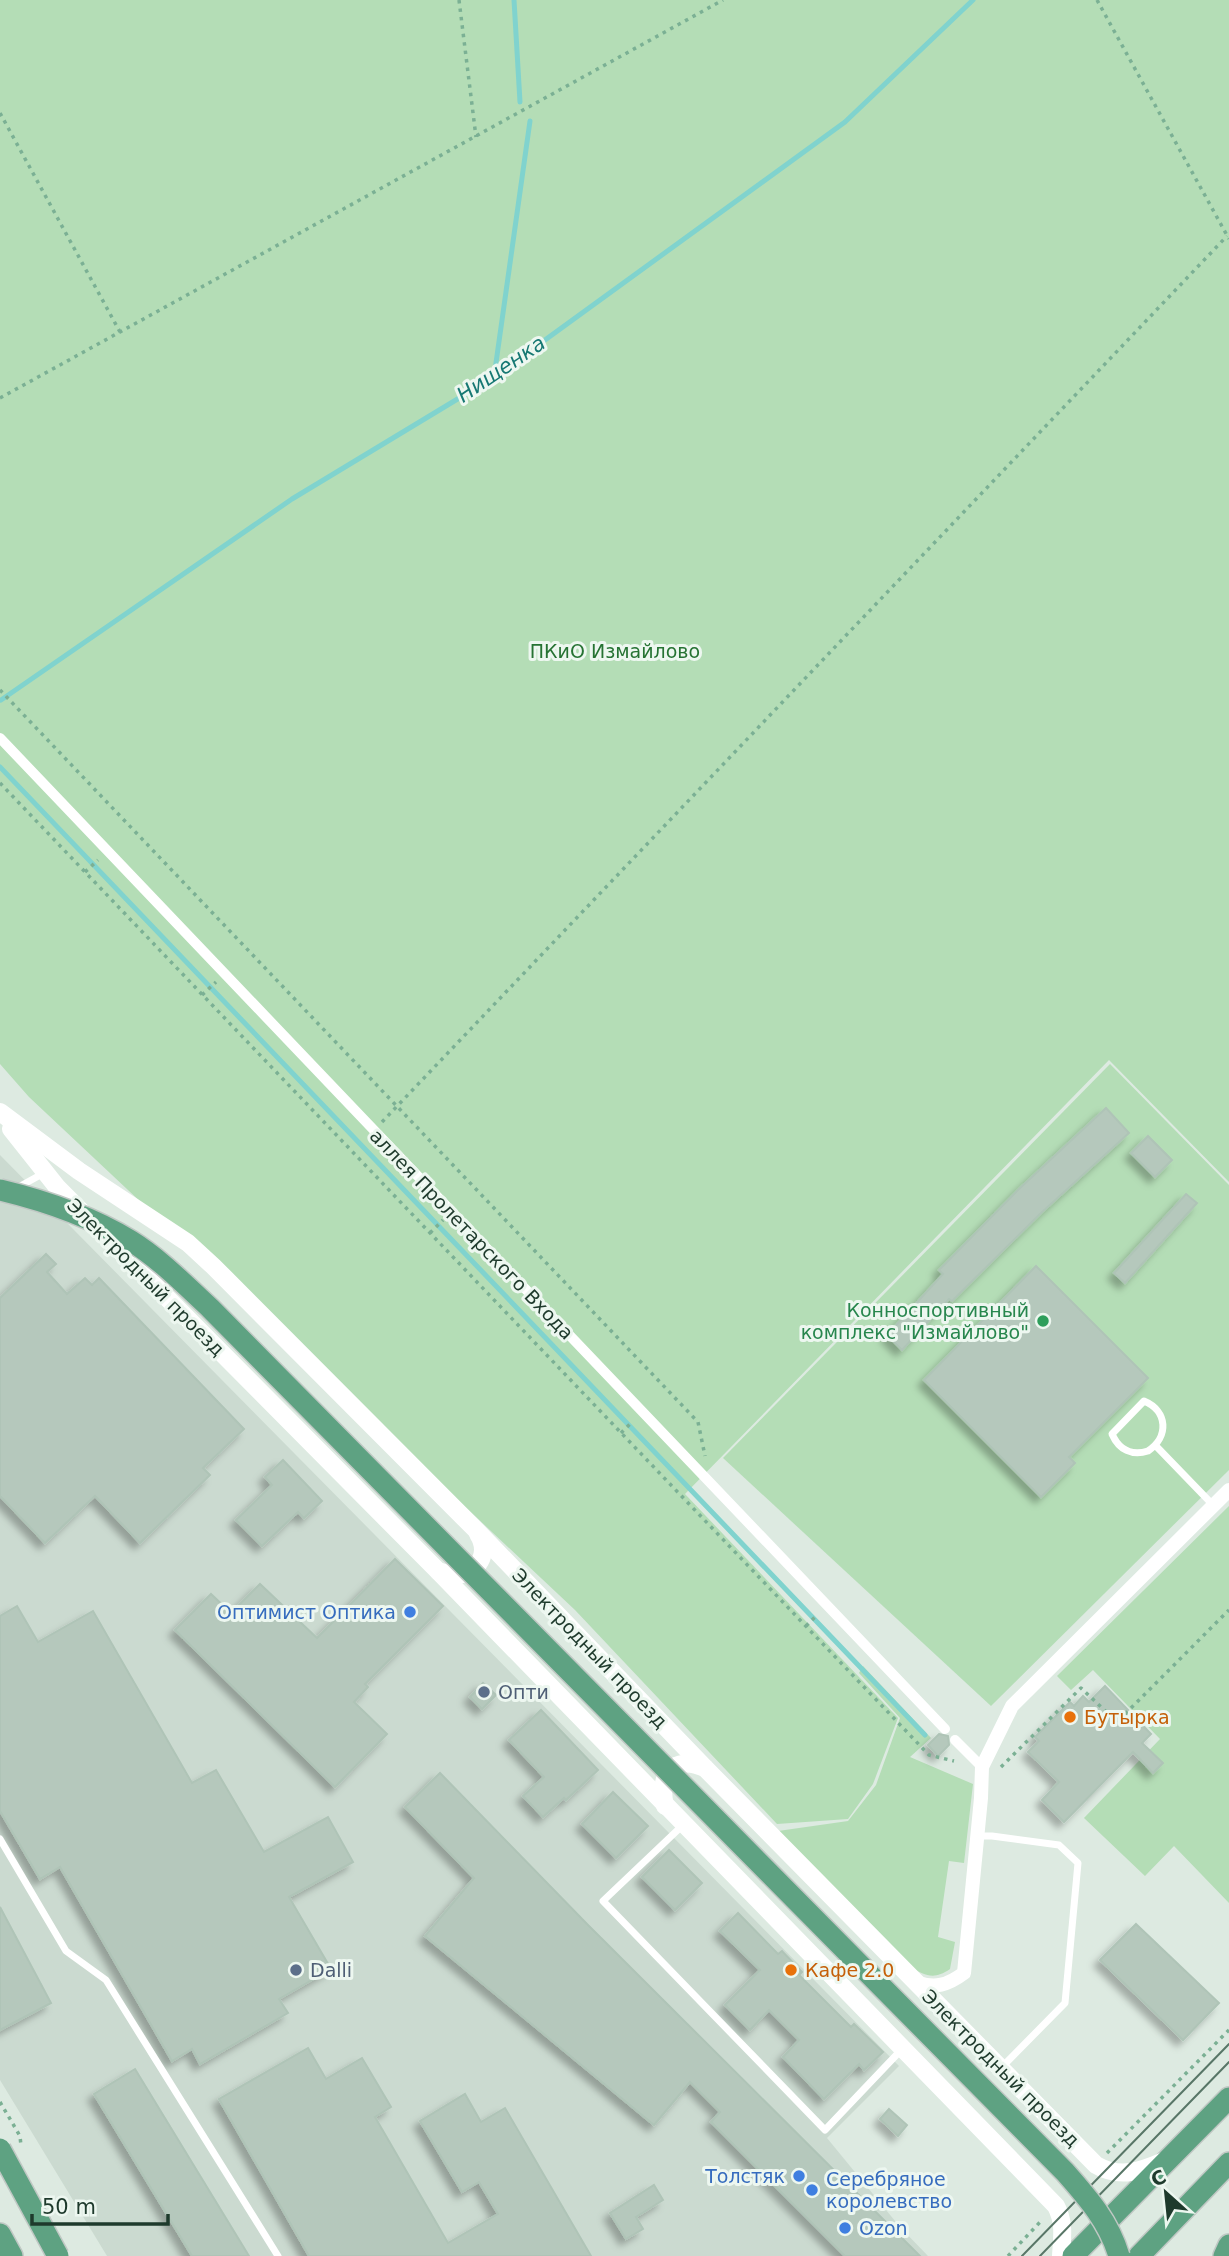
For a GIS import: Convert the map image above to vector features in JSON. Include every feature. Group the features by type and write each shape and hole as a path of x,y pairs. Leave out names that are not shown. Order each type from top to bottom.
{"main road":[{"path":"0,1190 71,1210 132,1242 210,1308 1065,2172 1095,2206 1114,2239 1119,2256"},
{"path":"1073,2256 1229,2098"},
{"path":"0,2149 58,2256"},
{"path":"1139,2256 1229,2163"},
{"path":"0,2234 12,2256"},
{"path":"1224,2256 1229,2245"}],"street":[{"name":"аллея Пролетарского Входа","path":"0,738 945,1729"},
{"name":"Электродный проезд","path":"0,1113 45,1172 113,1245 438,1571 1056,2206 1061,2216 1063,2232 1061,2256"},
{"name":"Электродный проезд","path":"0,1113 79,1171 188,1243 213,1266 475,1529 705,1768 1096,2165 1120,2174 1142,2170 1168,2159"},
{"path":"915,1981 938,1987 951,1983 964,1973 982,1767 1013,1706 1229,1490"},
{"path":"438,1571 453,1575 465,1573 482,1560 484,1550 475,1529"},
{"path":"955,1740 982,1767"},
{"path":"666,1806 662,1793 663,1782 669,1771 681,1763 692,1762 705,1768"}],"lane":[{"path":"0,1198 45,1172"},
{"path":"1144,1401 1152,1405 1163,1420 1164,1430 1156,1446 1140,1453 1129,1452 1120,1448 1112,1434 1144,1401"},
{"path":"1156,1446 1213,1505"},
{"path":"684,1824 603,1901 825,2130 904,2048"},
{"path":"977,1836 1059,1845 1077,1863 1065,2003 1001,2067"},
{"path":"0,1839 66,1951 106,1980 278,2256"}],"path":[{"path":"458,0 477,137"},
{"path":"0,398 723,0"},
{"path":"373,1131 1228,238 1097,0"},
{"path":"0,113 121,333"},
{"path":"0,690 698,1422 710,1482"},
{"path":"0,783 808,1624 929,1755 982,1767 994,1774 1081,1688 1115,1724 1229,1610"},
{"path":"85,872 97,861"},
{"path":"202,995 213,984"},
{"path":"430,1233 440,1223"},
{"path":"623,1431 630,1424"},
{"path":"808,1624 815,1616"},
{"path":"1103,2157 1229,2030"},
{"path":"1008,2256 1049,2214"}],"shaded area":[{"path":"0,1155 899,2066 827,2138 900,2227 928,2256 107,2256 0,2080"}],"green space":[{"name":"ПКиО Измайлово","path":"0,0 1229,0 1229,1182 1109,1060 685,1494 898,1718 873,1784 848,1819 777,1824 575,1610 29,1097 0,1064"},
{"name":"Конноспортивный комплекс \"Измайлово\"","path":"1110,1064 1229,1185 1229,1470 991,1706 723,1458"},
{"path":"1229,1506 1229,1903 1174,1846 1145,1876 1084,1818 1160,1739 1093,1670 1071,1690 1057,1676"},
{"path":"863,1666 931,1738 910,1757 973,1784 964,1863 949,1861 938,1937 955,1942 950,1969 935,1976 910,1967 778,1831 848,1821 876,1785 900,1718 859,1673"}],"building":[{"path":"1106,1108 1129,1133 1041,1213 952,1301 949,1299 902,1350 887,1335 943,1274 939,1270 1019,1189"},
{"path":"1148,1136 1172,1160 1155,1177 1131,1153"},
{"path":"1186,1194 1197,1203 1125,1283 1114,1273"},
{"path":"46,1254 56,1264 47,1272 67,1294 85,1278 92,1285 99,1278 244,1429 203,1468 210,1475 140,1543 95,1496 45,1543 0,1496 0,1298"},
{"path":"1036,1266 1148,1378 1069,1457 1075,1463 1041,1497 924,1380"},
{"path":"283,1460 322,1501 304,1518 298,1512 262,1546 236,1520 272,1485 265,1477"},
{"path":"395,1559 443,1606 365,1684 368,1687 354,1702 387,1734 335,1787 175,1630 211,1594 231,1613 260,1584 317,1638"},
{"path":"17,1606 38,1642 93,1611 192,1783 216,1770 264,1852 328,1817 353,1862 289,1897 331,1969 279,1999 288,2013 200,2064 192,2049 172,2061 60,1867 40,1879 0,1811 0,1616"},
{"path":"483,1683 496,1695 482,1709 470,1697"},
{"path":"1105,1686 1151,1734 1142,1743 1163,1763 1153,1773 1133,1752 1064,1822 1042,1800 1059,1782 1028,1752 1039,1741 1035,1737 1070,1702 1074,1706 1083,1696 1089,1702"},
{"path":"541,1710 598,1770 543,1817 523,1796 544,1777 509,1740"},
{"path":"939,1734 948,1736 949,1745 938,1756 928,1745"},
{"path":"440,1773 588,1925 920,2256 845,2256 711,2122 720,2112 690,2082 654,2125 425,1936 474,1878 405,1807"},
{"path":"613,1792 648,1826 616,1858 582,1824"},
{"path":"669,1850 702,1883 675,1910 642,1877"},
{"path":"0,1907 51,2003 0,2030"},
{"path":"738,1913 778,1954 782,1951 802,1972 799,1975 851,2027 854,2024 883,2052 864,2070 859,2064 824,2099 783,2057 799,2040 769,2010 750,2030 725,2005 760,1970 720,1931"},
{"path":"1136,1924 1219,2003 1183,2040 1100,1960"},
{"path":"308,2048 326,2079 362,2058 391,2107 375,2117 448,2243 498,2214 479,2182 462,2192 420,2121 465,2094 481,2122 505,2108 591,2256 309,2256 219,2099"},
{"path":"135,2069 249,2256 192,2256 94,2094"},
{"path":"889,2109 907,2125 898,2136 880,2119"},
{"path":"654,2185 663,2200 636,2217 643,2229 626,2239 610,2213"}],"waterway":[{"path":"514,0 520,102"},
{"name":"Нищенка","path":"1,700 292,499 494,377 845,122 973,0"},
{"path":"494,377 530,121"},
{"path":"0,767 925,1735"}],"tram line":[{"path":"1022,2256 1229,2044"},
{"path":"1040,2256 1229,2062"}],"place":[{"name":"Конноспортивный комплекс \"Измайлово\"","path":"1043,1321"},
{"name":"Оптимист Оптика","path":"410,1612"},
{"name":"Опти","path":"484,1692"},
{"name":"Бутырка","path":"1070,1717"},
{"name":"Dalli","path":"296,1970"},
{"name":"Кафе 2.0","path":"791,1970"},
{"name":"Толстяк","path":"799,2176"},
{"name":"Серебряное королевство","path":"812,2190"},
{"name":"Ozon","path":"845,2228"}]}
